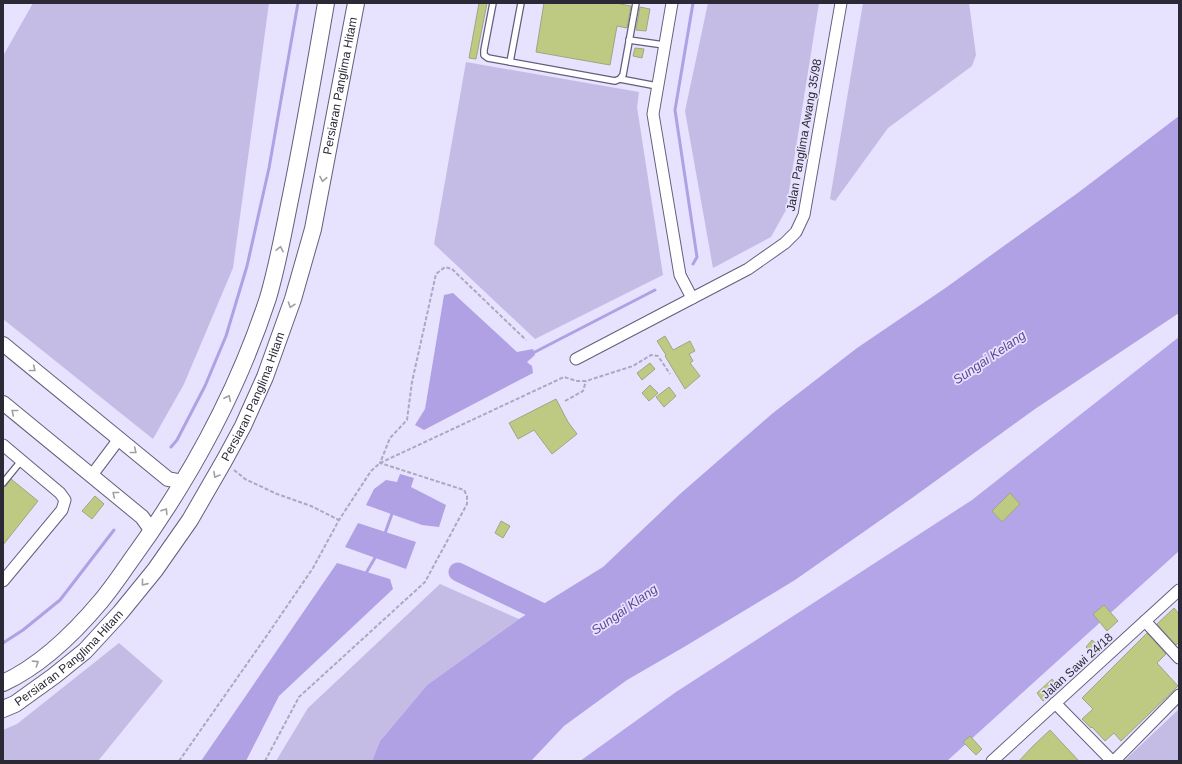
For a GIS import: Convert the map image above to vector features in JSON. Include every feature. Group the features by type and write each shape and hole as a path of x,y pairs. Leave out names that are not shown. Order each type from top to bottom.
{"main road":[{"name":"Persiaran Panglima Hitam","path":"3,683 44,658 78,627 102,600 152,531 192,468 219,416 242,367 257,330 268,296 280,249 307,118 326,3"},
{"name":"Persiaran Panglima Hitam","path":"3,709 15,704 79,656 120,613 155,570 190,520 224,461 265,377 293,299 316,214 356,3"}],"street":[{"path":"672,3 652,114 680,275 692,298"},
{"name":"Jalan Panglima Awang 35/98","path":"576,359 748,269 785,243 796,232 804,215 841,3"},
{"path":"3,344 168,479 183,482"},
{"path":"3,403 142,517 152,531"},
{"path":"92,475 119,439"},
{"path":"3,445 60,493 65,500 62,510 3,581"},
{"name":"Jalan Sawi 24/18","path":"992,761 1179,590"},
{"path":"1145,621 1179,658"},
{"path":"1055,703 1113,761 1179,695"}],"lane":[{"path":"493,3 484,50 484,55 488,58 615,81 620,79 657,86"},
{"path":"510,62 521,3"},
{"path":"620,79 623,75 636,3"},
{"path":"629,40 664,45"},
{"path":"3,483 21,461"}],"path":[{"path":"380,463 390,438 407,420 412,382 436,274 446,267 452,269 526,340"},
{"path":"179,761 312,568 339,520 371,471 380,463 564,377 577,381 586,381 633,366 651,355 658,356 670,374"},
{"path":"565,400 583,391 586,381"},
{"path":"224,461 245,479 277,494 311,506 339,520"},
{"path":"265,761 299,697 425,582 467,504 467,496 464,490 380,463"}],"shaded area":[{"path":"33,3 269,3 233,268 184,384 153,439 3,319 3,56"},
{"path":"708,3 819,3 786,210 771,237 713,268 685,111"},
{"path":"863,3 969,3 976,55 972,66 888,128 835,201 830,199"},
{"path":"466,62 639,92 637,107 663,275 535,339 434,244"},
{"path":"1179,337 1179,551 947,761 580,761 676,692 972,500"},
{"path":"440,584 519,619 427,685 380,741 372,761 276,761 308,708"},
{"path":"119,643 163,681 98,761 3,761 3,730 17,724"},
{"path":"1179,709 1179,761 1124,761"}],"water":[{"path":"1179,116 1179,313 1035,409 795,580 627,680 564,726 531,761 372,761 380,741 427,685 519,619 603,567 680,494 773,413 857,348 944,289 1079,192"},
{"path":"453,293 517,352 533,349 535,355 527,362 532,366 533,373 424,430 415,425 425,409 444,295"},
{"path":"400,474 414,478 411,487 446,505 439,527 422,525 366,505 374,489 386,480 397,482"},
{"path":"358,523 416,542 406,569 345,547"},
{"path":"337,563 390,579 393,589 279,696 246,761 201,761"}],"building":[{"path":"479,3 487,3 476,59 469,58"},
{"path":"544,3 621,3 620,4 631,6 627,28 617,26 610,65 536,52"},
{"path":"640,7 650,9 646,31 636,30"},
{"path":"635,48 644,49 642,58 633,56"},
{"path":"665,336 673,350 690,341 695,351 689,354 693,361 690,363 700,376 685,389 657,341"},
{"path":"650,363 655,369 642,380 637,373"},
{"path":"650,385 658,393 649,401 642,393"},
{"path":"669,387 676,396 664,407 656,397"},
{"path":"556,399 568,422 577,434 552,454 534,430 518,439 509,423"},
{"path":"11,479 38,501 3,545 3,487 6,486"},
{"path":"1010,493 1020,504 1002,522 992,511"},
{"path":"95,496 104,504 92,519 82,511"},
{"path":"501,521 510,526 503,538 495,533"},
{"path":"1104,605 1118,621 1107,631 1093,614"},
{"path":"1174,608 1179,614 1179,642 1176,645 1157,624"},
{"path":"1147,633 1166,654 1157,663 1178,686 1121,741 1114,733 1105,741 1082,719 1093,709 1082,698"},
{"path":"1092,640 1102,649 1095,656 1086,647"},
{"path":"1052,679 1059,687 1043,701 1037,693"},
{"path":"1050,730 1079,761 1019,761 1033,746"},
{"path":"970,736 982,749 976,755 963,742"}],"waterway":[{"path":"171,447 177,440 205,386 226,336 247,266 269,168 298,3"},
{"path":"693,3 675,110 697,257 693,264"},
{"path":"531,354 655,290"},
{"path":"384,536 393,511"},
{"path":"3,643 23,630 60,600 114,530"},
{"path":"365,575 376,556"},
{"path":"458,572 558,620"}],"water label":[{"name":"Sungai Kelang","path":"989,357"},
{"name":"Sungai Klang","path":"624,609"}]}
